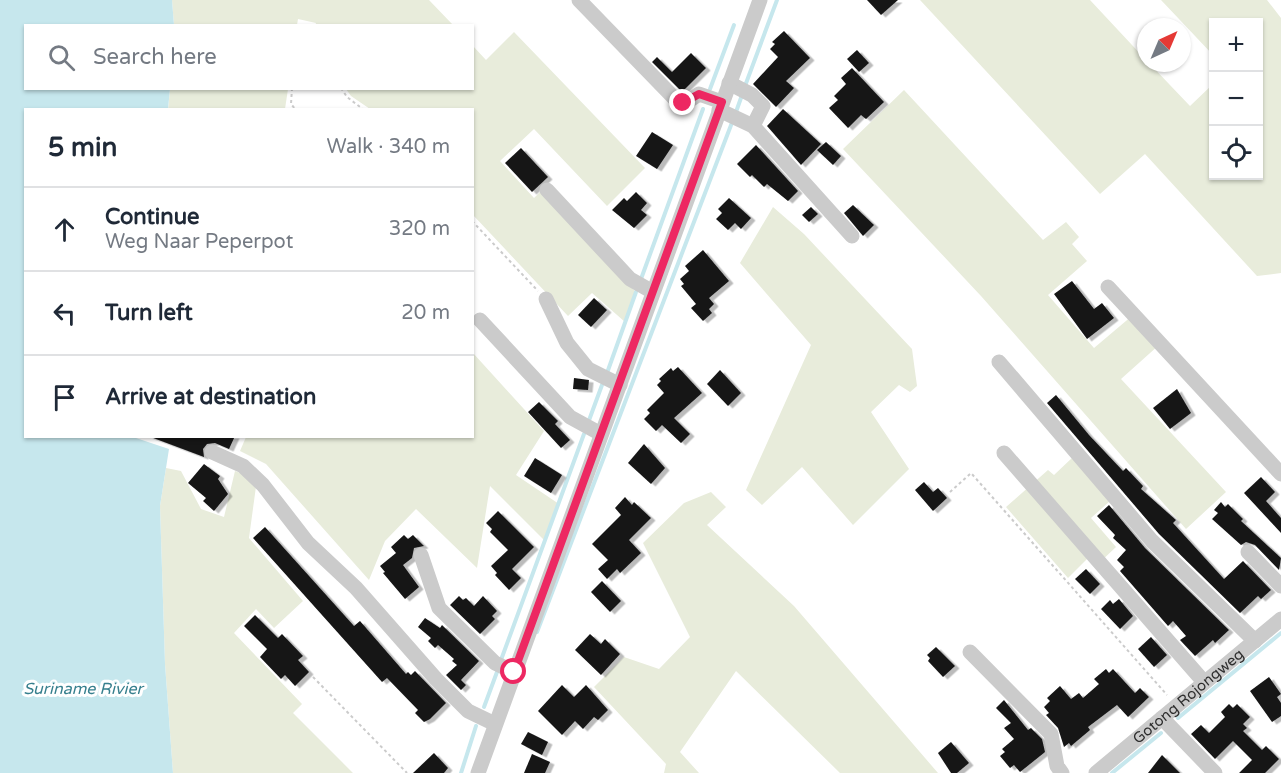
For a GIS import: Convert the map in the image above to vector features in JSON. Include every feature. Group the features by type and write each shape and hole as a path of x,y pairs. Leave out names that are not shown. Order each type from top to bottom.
{"street":[{"path":"579,0 678,102 687,102 699,94 753,126 852,236"},
{"path":"478,773 760,0"},
{"path":"729,83 752,95 763,106 753,126"},
{"path":"547,190 627,276 653,292"},
{"path":"1108,287 1281,474"},
{"path":"546,299 567,343 588,369 620,385"},
{"path":"480,320 570,417 601,434"},
{"path":"999,362 1152,541 1255,640"},
{"path":"212,452 243,466 263,485 308,543 356,588 444,687 468,711 495,724"},
{"path":"1004,453 1204,682"},
{"path":"1248,552 1281,586"},
{"path":"421,555 439,608 495,663 514,672"},
{"name":"Gotong Rojongweg","path":"1096,773 1281,619"},
{"path":"970,652 1051,734 1057,766 1062,773"},
{"path":"1162,718 1215,773"}],"path":[{"path":"292,90 291,104 294,108"},
{"path":"343,90 362,108"},
{"path":"474,223 546,299"},
{"path":"950,492 971,473 1177,706"},
{"path":"313,677 407,773"}],"green space":[{"path":"172,0 429,0 452,24 316,24 298,19 297,24 174,24"},
{"path":"920,0 1090,0 1137,50 1137,72 1158,72 1190,106 1209,88 1209,180 1263,180 1263,18 1209,18 1209,51 1191,32 1191,18 1178,18 1161,0 1267,0 1281,18 1281,273 1257,276 1145,154 1100,194"},
{"path":"514,32 645,168 607,206 534,129 500,161 534,198 540,192 636,292 625,322 592,293 568,316 474,216 474,108 369,108 351,96 347,90 474,90 474,47 486,60"},
{"path":"170,90 288,90 285,108 168,108"},
{"path":"904,90 1043,240 1066,222 1079,237 1072,244 1087,261 1048,295 1094,348 1133,315 1159,345 1121,379 1226,492 1186,529 981,296 843,149"},
{"path":"773,207 804,234 912,349 917,386 910,392 899,385 871,412 909,469 853,525 802,467 762,505 746,490 811,345 740,263"},
{"path":"474,354 544,431 516,475 559,504 545,541 490,486 477,568 416,509 385,541 369,580 266,464 240,451 246,438 474,438"},
{"path":"1073,457 1110,501 1091,518 1116,547 1096,566 1088,558 1068,578 1006,507 1048,470 1054,475"},
{"path":"166,468 181,471 201,509 224,517 235,471 257,479 249,538 303,601 274,628 256,609 234,633 302,704 293,713 353,773 173,773 165,664 160,506"},
{"path":"711,492 726,507 707,525 794,606 938,773 840,773 736,671 680,752 699,773 664,773 666,764 594,687 624,657 659,669 690,637 643,543 684,503"}],"water":[{"name":"Suriname Rivier","path":"0,0 172,0 174,24 24,24 24,90 170,90 168,108 24,108 24,438 136,438 169,449 160,506 165,664 173,773 0,773"}],"building":[{"path":"867,0 898,0 881,15"},
{"path":"784,31 810,58 786,81 794,88 776,107 753,84 778,57 770,49 775,44 772,42"},
{"path":"857,50 869,63 859,72 847,59"},
{"path":"691,53 706,68 682,92 652,62 657,57 672,72"},
{"path":"852,68 884,102 866,119 861,115 848,128 829,108 838,100 834,96 846,84 841,78"},
{"path":"783,109 821,144 801,165 767,126"},
{"path":"652,132 673,145 657,169 636,156"},
{"path":"826,142 841,156 833,165 817,150"},
{"path":"756,145 798,191 788,201 767,184 764,187 752,175 750,177 737,164"},
{"path":"521,148 548,177 532,192 505,163"},
{"path":"636,192 647,203 641,210 647,215 634,228 612,210 624,198 627,201"},
{"path":"729,198 751,218 741,229 735,223 728,230 716,219 722,213 718,209"},
{"path":"853,205 874,225 863,236 844,213"},
{"path":"811,207 818,214 809,222 802,215"},
{"path":"703,250 729,281 709,298 714,304 709,309 712,313 703,321 691,308 696,304 681,286 684,284 680,279 689,271 685,266"},
{"path":"1072,281 1094,309 1102,303 1114,318 1087,339 1054,294"},
{"path":"594,298 607,310 591,327 578,315"},
{"path":"678,367 702,393 674,418 690,434 681,443 662,425 656,431 644,419 650,413 647,410 664,393 657,385 661,381 659,379 671,368 673,371"},
{"path":"720,370 741,393 728,406 707,384"},
{"path":"574,378 589,380 588,390 573,389"},
{"path":"1177,389 1191,413 1170,429 1153,408"},
{"path":"1056,395 1123,471 1126,468 1143,486 1141,489 1176,520 1173,523 1224,579 1243,561 1271,590 1261,599 1258,596 1240,613 1159,534 1047,403"},
{"path":"539,402 558,421 555,424 570,440 561,448 528,412"},
{"path":"153,438 234,438 229,449 215,443 207,444 203,449 204,457"},
{"path":"644,444 665,468 651,484 628,463"},
{"path":"535,458 562,475 551,493 524,476"},
{"path":"204,464 220,476 218,479 228,494 214,511 203,501 206,498 188,483"},
{"path":"1261,477 1275,492 1266,501 1281,518 1281,533 1244,493"},
{"path":"924,482 933,492 938,488 947,498 933,511 915,490"},
{"path":"625,497 632,505 634,502 651,518 629,540 641,553 620,573 617,569 607,579 598,569 608,560 592,544 621,515 615,508"},
{"path":"1221,502 1225,507 1228,504 1243,519 1241,521 1281,558 1279,570 1255,545 1246,542 1241,545 1212,519 1218,513 1214,510"},
{"path":"1109,505 1145,548 1229,630 1215,643 1213,640 1195,656 1180,640 1186,636 1173,621 1168,626 1120,571 1124,567 1117,560 1126,550 1113,538 1115,535 1097,516"},
{"path":"498,511 534,547 512,569 521,578 509,590 495,575 497,573 491,566 508,550 490,532 492,529 486,523"},
{"path":"265,527 354,626 360,621 406,674 408,672 411,675 415,671 446,703 430,719 424,722 415,713 418,710 387,678 382,682 253,538"},
{"path":"404,535 408,539 413,535 424,546 414,548 412,558 403,565 419,587 405,599 383,573 385,572 380,566 396,553 391,547"},
{"path":"1086,569 1100,584 1090,594 1075,579"},
{"path":"602,581 621,601 610,612 591,592"},
{"path":"459,596 463,600 466,598 474,606 483,596 497,611 492,616 495,619 480,634 450,605"},
{"path":"1119,599 1133,616 1120,629 1101,609 1110,600 1113,604"},
{"path":"255,615 278,638 282,634 303,656 298,660 309,672 295,686 285,675 281,679 260,657 267,649 244,626"},
{"path":"425,618 440,628 442,625 479,661 461,680 466,685 461,690 446,675 457,665 452,661 454,659 438,645 435,648 428,641 431,638 418,627"},
{"path":"590,634 601,644 605,639 620,654 601,675 575,650"},
{"path":"1151,637 1167,655 1154,667 1138,649"},
{"path":"936,647 955,666 943,677 928,661 930,658 927,655"},
{"path":"1106,669 1109,673 1113,669 1135,693 1140,688 1149,697 1128,717 1117,705 1088,727 1090,730 1071,746 1069,743 1064,747 1058,728 1046,715 1049,713 1044,707 1050,701 1047,698 1060,686 1071,699 1079,693 1083,698 1099,684 1094,679"},
{"path":"1269,677 1281,694 1277,697 1281,703 1281,716 1272,722 1250,691"},
{"path":"562,685 574,697 586,685 608,710 598,720 594,717 583,729 575,721 562,735 538,711"},
{"path":"1004,700 1028,730 1031,728 1042,739 1045,752 1020,772 1014,765 1010,768 1000,756 1005,752 1002,749 1014,739 1004,728 1011,723 996,708"},
{"path":"1229,704 1233,708 1237,704 1250,717 1243,724 1247,728 1243,731 1262,750 1266,746 1279,759 1265,773 1239,773 1252,760 1233,741 1215,759 1191,734 1201,725 1209,733 1225,717 1221,712"},
{"path":"528,732 548,742 542,755 521,744"},
{"path":"951,742 969,763 957,773 951,773 938,753"},
{"path":"434,753 448,768 444,773 413,773"},
{"path":"532,754 550,762 545,773 524,773"},
{"path":"1162,755 1180,773 1148,773"}],"waterway":[{"path":"745,86 777,0"},
{"path":"710,89 734,25"},
{"path":"736,112 742,95"},
{"path":"641,279 703,109"},
{"path":"537,632 733,120"},
{"path":"607,373 636,292"},
{"path":"588,423 602,385"},
{"path":"501,660 584,434"},
{"path":"1178,718 1281,633"},
{"path":"484,707 497,672"},
{"path":"461,773 476,726"},
{"path":"1112,773 1161,733"}],"route":[{"path":"514,672 722,102 699,94 683,103"}]}
